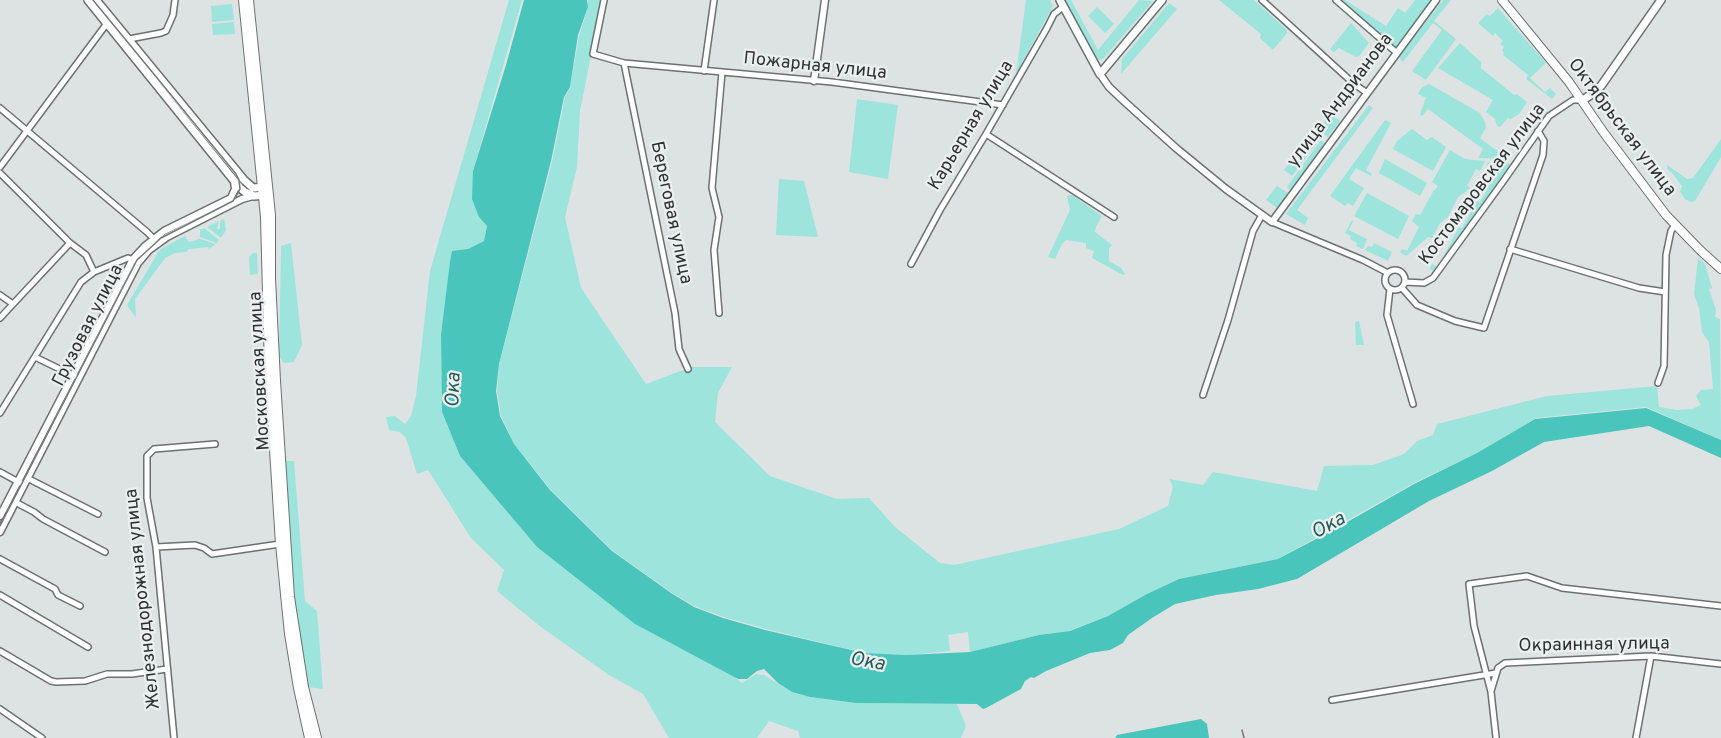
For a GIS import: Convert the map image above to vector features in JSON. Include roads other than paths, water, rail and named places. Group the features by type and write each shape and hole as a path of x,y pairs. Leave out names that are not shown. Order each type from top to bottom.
{"main road":[{"path":"88,0 129,39 242,177 253,188 266,191"},
{"path":"96,0 109,21 233,178 244,191 254,196"},
{"name":"Московская улица","path":"243,0 266,191 271,215 280,544 290,643 309,738"},
{"name":"Московская улица","path":"249,0 266,191"},
{"path":"1061,3 1100,74 1162,0"},
{"name":"Октябрьская улица","path":"1502,0 1582,100 1675,225 1721,269"},
{"path":"1582,100 1601,86 1661,0"},
{"name":"Грузовая улица","path":"254,196 266,191"},
{"name":"Московская улица","path":"279,494 295,633 304,687 317,738"}],"street":[{"path":"129,39 166,30 173,15 175,0"},
{"name":"Пожарная улица","path":"604,0 593,54 624,63 814,81 1003,105"},
{"path":"705,71 714,0"},
{"path":"814,81 825,0"},
{"path":"1262,0 1353,84 1367,93"},
{"path":"1336,0 1397,53"},
{"name":"улица Андрианова","path":"1272,222 1436,0"},
{"name":"Карьерная улица","path":"911,264 1061,3"},
{"path":"0,167 109,21"},
{"name":"Береговая улица","path":"624,63 675,313 679,349 688,369"},
{"path":"718,313 714,250 719,217 712,188 722,72"},
{"path":"1100,74 1118,95 1176,148 1272,222 1389,273 1398,271 1403,275 1403,285 1417,305 1455,321 1484,328 1543,155 1544,141 1538,131"},
{"name":"Костомаровская улица","path":"1403,285 1424,283 1437,273 1549,116 1573,100 1582,100"},
{"path":"0,108 156,241"},
{"path":"986,134 1114,217"},
{"path":"0,172 70,243 86,255 94,272"},
{"path":"239,200 244,191 242,177"},
{"path":"231,198 235,188 233,178"},
{"name":"Грузовая улица","path":"0,516 21,483 136,261 164,231 253,188"},
{"name":"Грузовая улица","path":"156,241 239,200 254,196"},
{"path":"1203,395 1228,320 1252,231 1262,215"},
{"path":"1658,383 1664,366 1666,255 1671,231 1675,225"},
{"path":"0,318 70,243"},
{"path":"1510,249 1639,288 1665,292"},
{"path":"0,413 79,284 94,272 128,258 136,261"},
{"path":"1389,273 1386,281 1390,288 1387,315 1413,404"},
{"path":"1390,288 1396,290 1403,285"},
{"path":"0,295 13,304"},
{"path":"35,357 75,377"},
{"name":"Грузовая улица","path":"0,532 15,502 21,483 27,478 75,377"},
{"name":"Железнодорожная улица","path":"174,738 156,547 147,498 147,456 154,449 215,444"},
{"path":"0,472 21,483"},
{"path":"27,478 98,514"},
{"path":"15,502 105,552"},
{"path":"156,547 195,545 212,554 280,544"},
{"path":"0,559 55,589 58,595 80,606"},
{"path":"1503,738 1495,737 1491,692 1474,626 1469,584 1531,577 1562,588 1721,606"},
{"path":"0,596 88,647"},
{"path":"0,651 56,682 85,681 107,674 132,674 167,669"},
{"path":"1636,738 1651,656"},
{"name":"Окраинная улица","path":"1332,700 1496,673 1498,668 1505,663 1651,656 1721,664"},
{"path":"1491,692 1496,673"},
{"path":"0,709 42,738"}],"water":[{"name":"Ока","path":"524,0 587,0 588,7 578,35 570,87 564,97 551,161 499,364 496,391 500,416 514,444 550,490 612,551 694,607 765,630 864,653 906,655 970,652 1039,635 1070,631 1108,616 1179,579 1278,559 1414,484 1477,453 1535,419 1646,408 1721,440 1721,458 1649,426 1544,442 1492,471 1429,501 1297,579 1258,589 1175,604 1128,635 1123,643 1110,650 1090,653 1034,678 1031,677 1025,681 1021,689 983,709 977,704 856,703 810,697 792,692 778,683 764,669 757,671 747,679 738,679 635,624 537,547 460,456 442,412 441,335 452,251 468,249 484,241 487,226 479,217 472,199 473,171"},
{"path":"1201,719 1207,724 1209,738 1115,738 1117,735"}],"tram line":[{"path":"0,526 137,260 161,238 233,201 240,189 236,174 93,0"}],"railway":[{"path":"1242,730 1244,738"}]}
